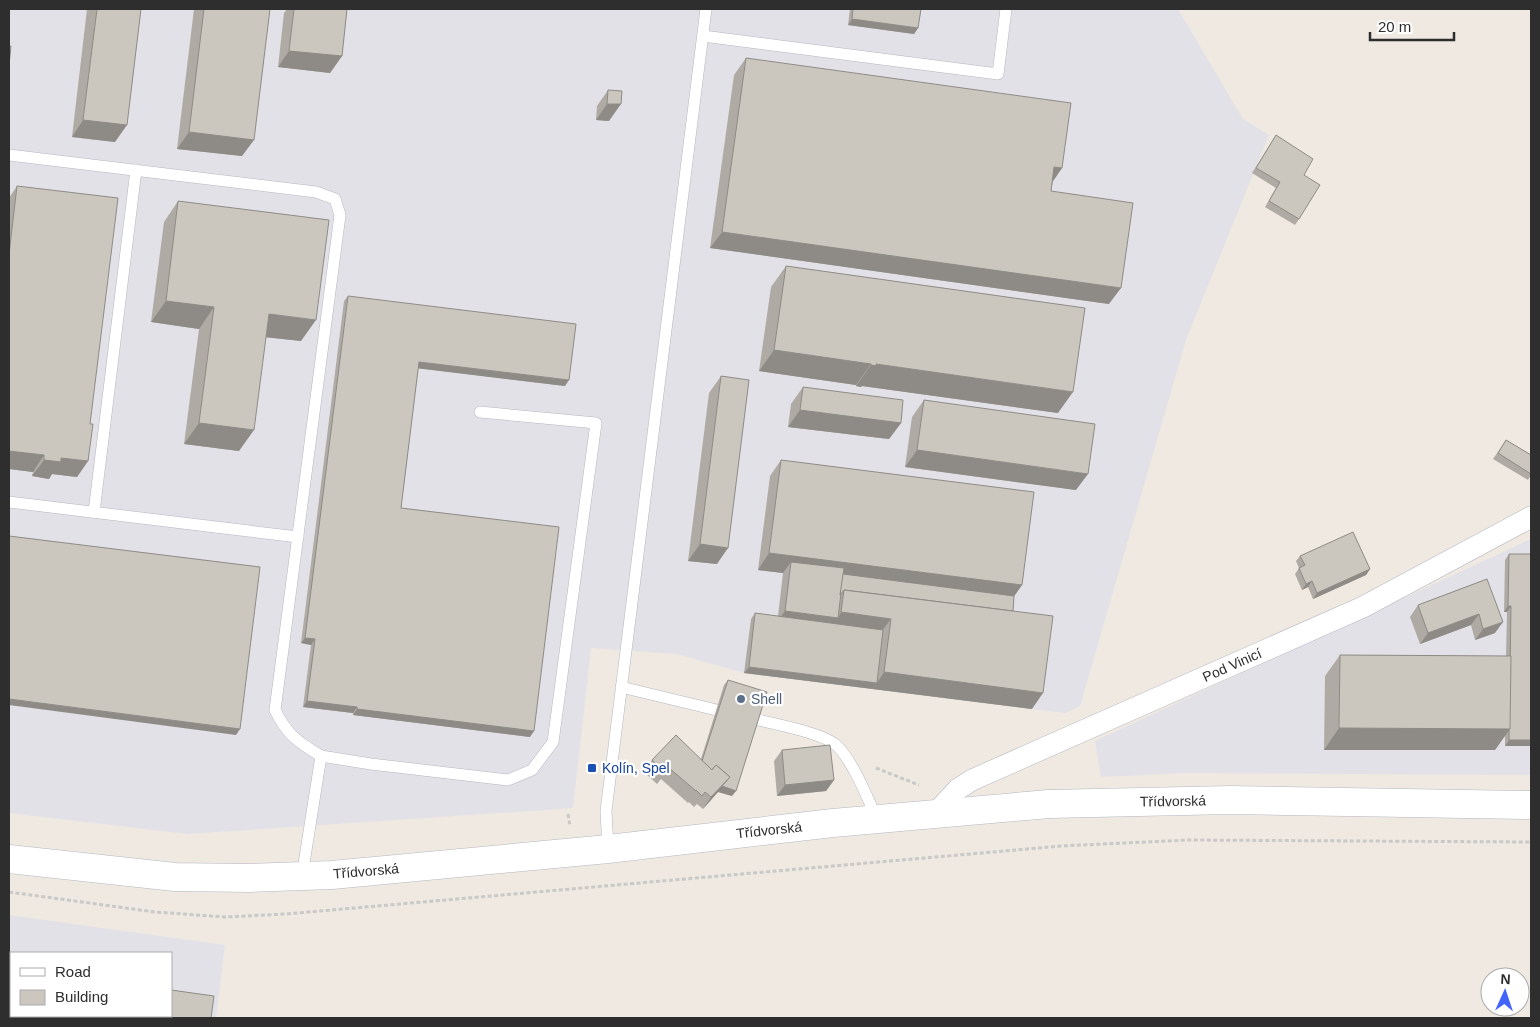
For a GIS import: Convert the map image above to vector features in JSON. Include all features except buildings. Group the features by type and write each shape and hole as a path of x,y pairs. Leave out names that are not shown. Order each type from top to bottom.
{"main road":[{"name":"Třídvorská","path":"9,859 175,877 250,878 332,875 877,819 1040,805 1182,800 1374,801 1531,805"}],"street":[{"name":"Pod Vinicí","path":"935,814 958,789 972,780 1363,607 1531,517"}],"lane":[{"path":"608,848 606,811 706,9"},
{"path":"702,36 998,74 1006,9"},
{"path":"9,155 316,192 334,199 340,215 275,710 283,727 298,742 321,756 371,764 508,780 532,770 553,742 596,423 480,412"},
{"path":"94,512 136,170"},
{"path":"9,502 298,537"},
{"path":"621,687 788,727 829,740 842,751 877,819"},
{"path":"302,876 321,756"}],"path":[{"path":"872,766 917,785 926,784"},
{"path":"9,892 155,912 225,917 286,914 1061,846 1188,840 1531,842"}],"shaded area":[{"path":"9,9 1178,9 1243,119 1269,135 1186,340 1080,706 1065,713 744,673 677,654 591,648 573,808 188,834 9,813"},
{"path":"1531,539 1531,775 1183,773 1101,777 1095,741"},
{"path":"9,915 225,945 216,1018 9,1018"}],"place":[{"name":"Shell","path":"741,699"},
{"name":"Kolín, Spel","path":"592,768"}]}
